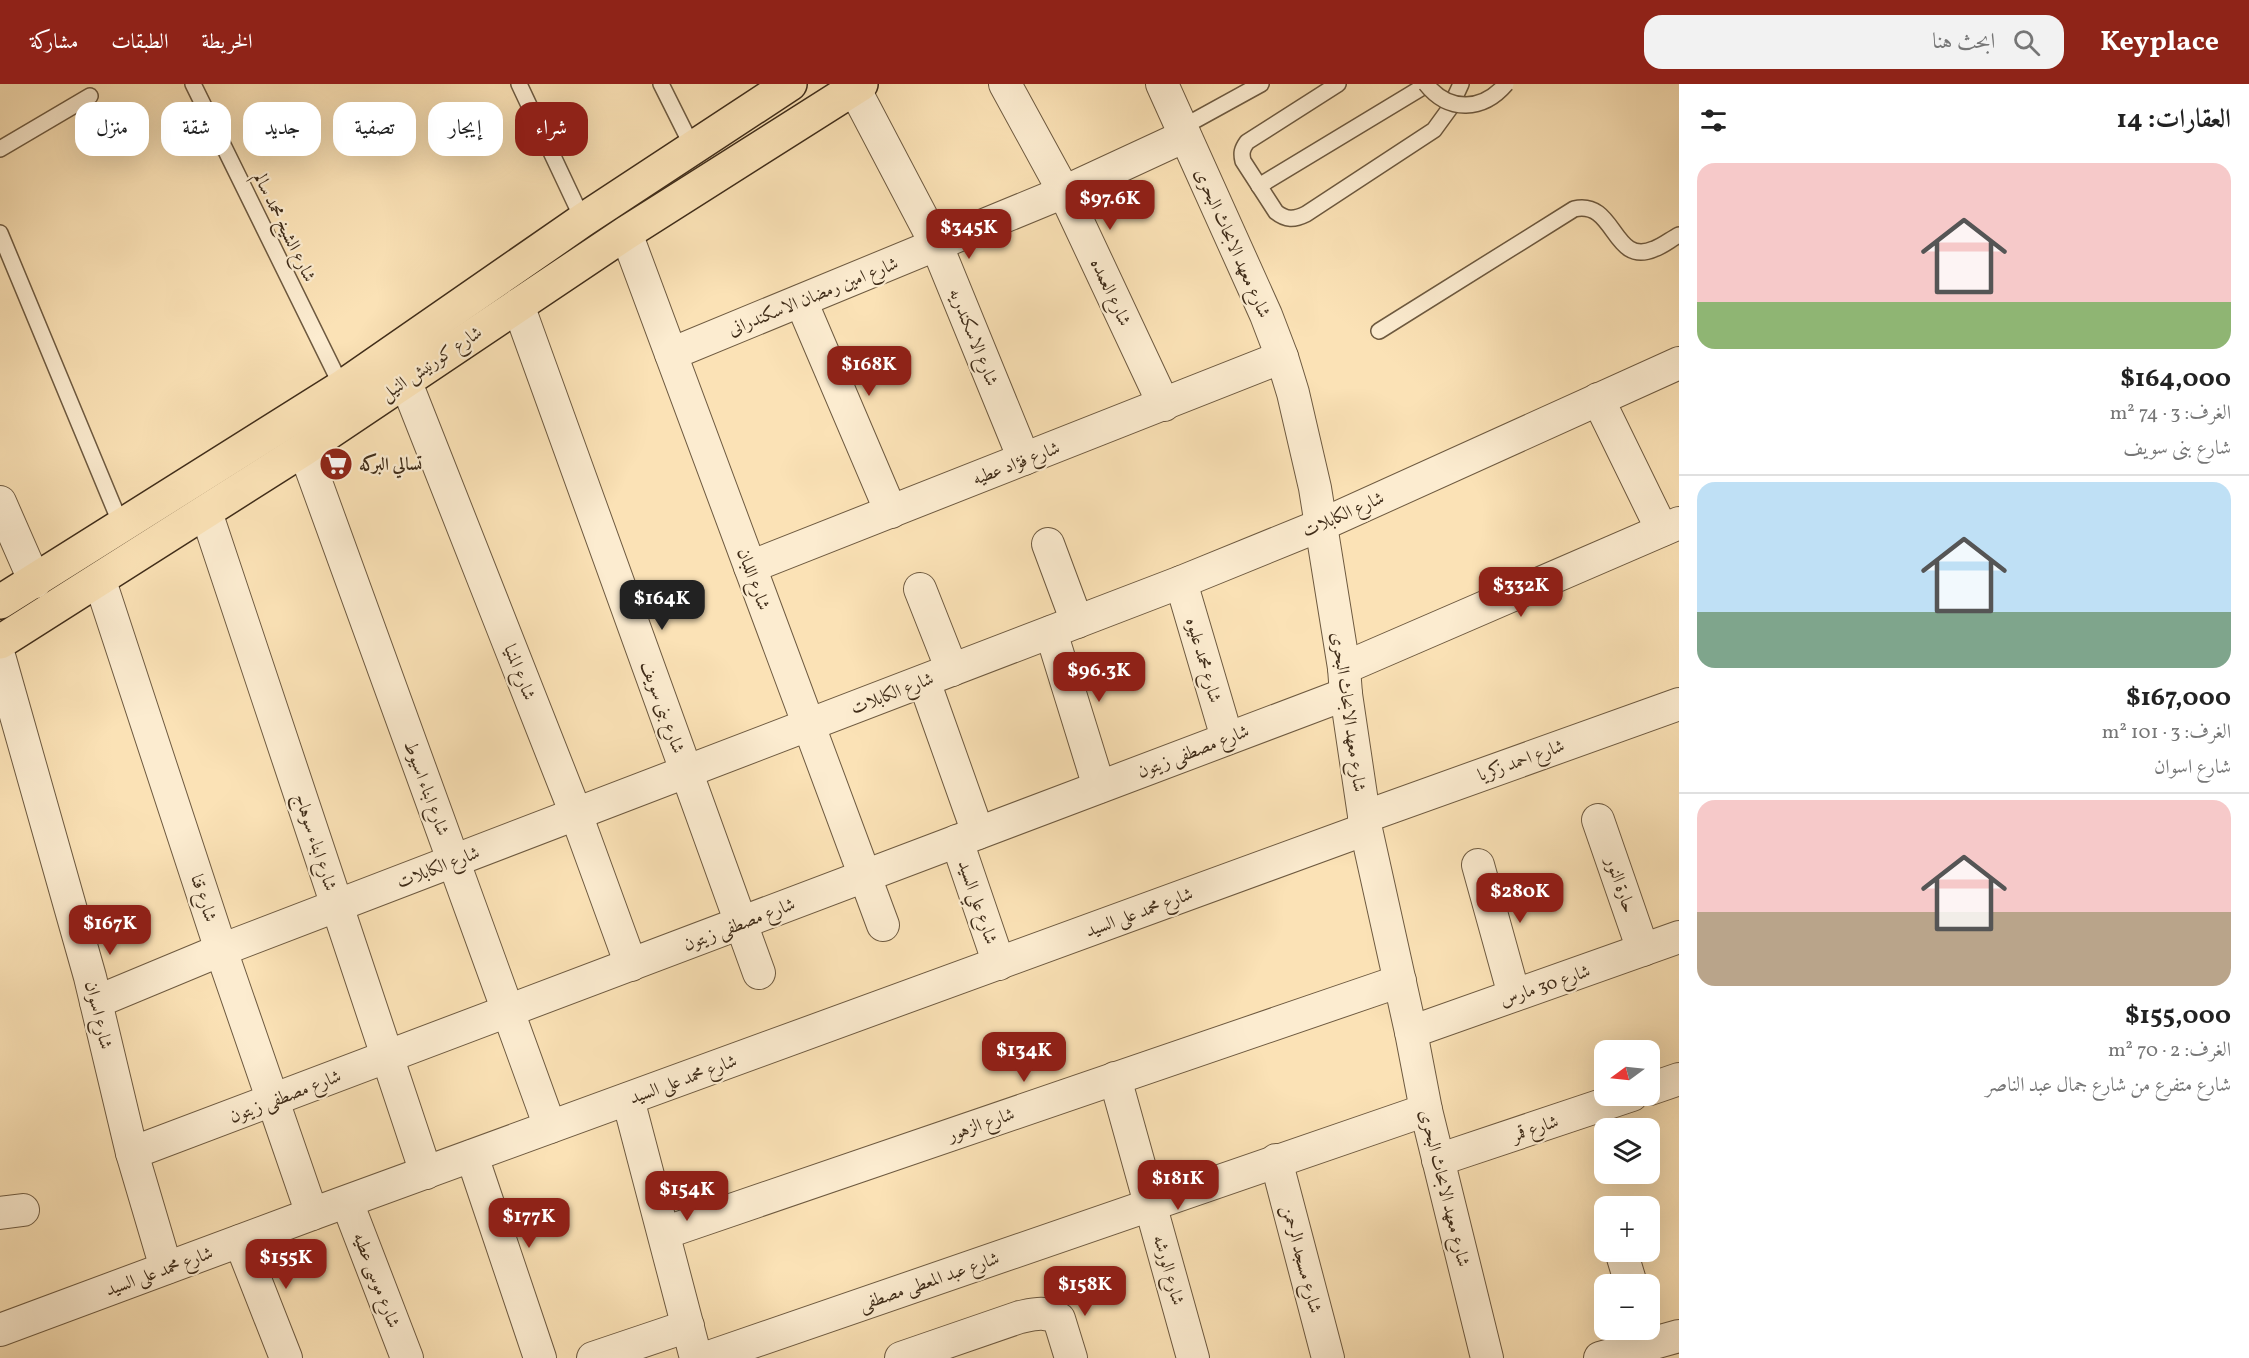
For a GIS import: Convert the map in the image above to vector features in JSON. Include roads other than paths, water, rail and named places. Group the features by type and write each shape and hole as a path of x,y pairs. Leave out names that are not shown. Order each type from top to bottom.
{"main road":[{"name":"شارع كورنيش النيل","path":"0,602 342,387 584,220 790,84"},
{"name":"شارع كورنيش النيل","path":"0,642 100,581 304,449 626,232 858,86"},
{"path":"648,178 665,208"}],"street":[{"name":"شارع العمده","path":"1005,84 1064,192 1164,405"},
{"name":"شارع معهد الابحاث البحرى","path":"1162,84 1266,315 1293,393 1315,488 1365,823 1426,1110 1488,1358"},
{"name":"شارع الاسكندريه","path":"858,86 937,246 1024,459"},
{"name":"شارع امين رمضان الاسكندرانى","path":"671,354 1064,192 1183,132"},
{"name":"شارع اللبان","path":"626,232 883,925"},
{"path":"801,301 891,512"},
{"name":"شارع بنى سويف","path":"518,305 759,973"},
{"name":"شارع فؤاد عطيه","path":"750,567 1282,357"},
{"name":"شارع الكابلات","path":"96,1002 221,950 1181,582 1321,525 1679,363"},
{"name":"شارع المنيا","path":"405,380 576,814 631,965"},
{"path":"1599,399 1671,526"},
{"name":"شارع ابناء اسيوط","path":"304,449 550,1127"},
{"path":"0,502 34,582"},
{"name":"شارع ابناء سوهاج","path":"206,512 426,1173"},
{"name":"شارع مصطفى زيتون","path":"132,1153 1227,738 1671,526"},
{"path":"1048,543 1099,787"},
{"name":"شارع قنا","path":"100,581 221,950 312,1214"},
{"name":"شارع محمد عليوه","path":"1181,582 1227,738"},
{"name":"شارع علي السيد","path":"920,589 968,837 999,964"},
{"name":"شارع اسوان","path":"0,659 96,1002 132,1153 166,1268"},
{"name":"شارع احمد زكريا","path":"1365,823 1679,704"},
{"name":"حارة النور","path":"1598,820 1643,950"},
{"name":"شارع محمد على السيد","path":"0,1330 999,964 1365,823"},
{"path":"1478,865 1514,995"},
{"name":"شارع 30 مارس","path":"1411,1032 1679,937"},
{"name":"شارع الزهور","path":"664,1233 1400,981"},
{"name":"شارع الورشه","path":"1115,1078 1193,1358"},
{"path":"1660,1086 1679,1079"},
{"path":"628,1099 696,1358"},
{"name":"شارع قمر","path":"1438,1160 1599,1106"},
{"name":"شارع عبد المعطى مصطفى","path":"706,1358 1426,1110"},
{"path":"472,1156 540,1358"},
{"name":"شارع مسجد الرحمن","path":"1276,1160 1328,1358"},
{"name":"شارع موسى عطيه","path":"347,1202 407,1358"},
{"path":"240,1241 278,1356"},
{"path":"901,1358 1037,1313 1050,1313 1059,1319 1071,1358"},
{"path":"593,1358 688,1326"},
{"path":"1600,1358 1657,1342"}],"lane":[{"name":"شارع الشيخ محمد سالم","path":"193,84 342,387"},
{"path":"519,84 584,220"},
{"path":"661,84 693,148"},
{"path":"1183,132 1261,84"},
{"path":"1338,84 1247,142 1241,155 1243,162 1276,212 1282,217 1298,218 1434,130 1450,108 1461,84"},
{"path":"1259,186 1426,85 1437,96 1451,103 1467,105 1482,103 1495,96 1506,84"},
{"path":"0,149 90,96"},
{"path":"1379,331 1574,209 1585,206 1594,209 1624,246 1633,251 1642,252 1654,249 1679,235"},
{"path":"0,233 122,526"}],"place":[{"name":"تسالي البركه","path":"336,464"}]}
